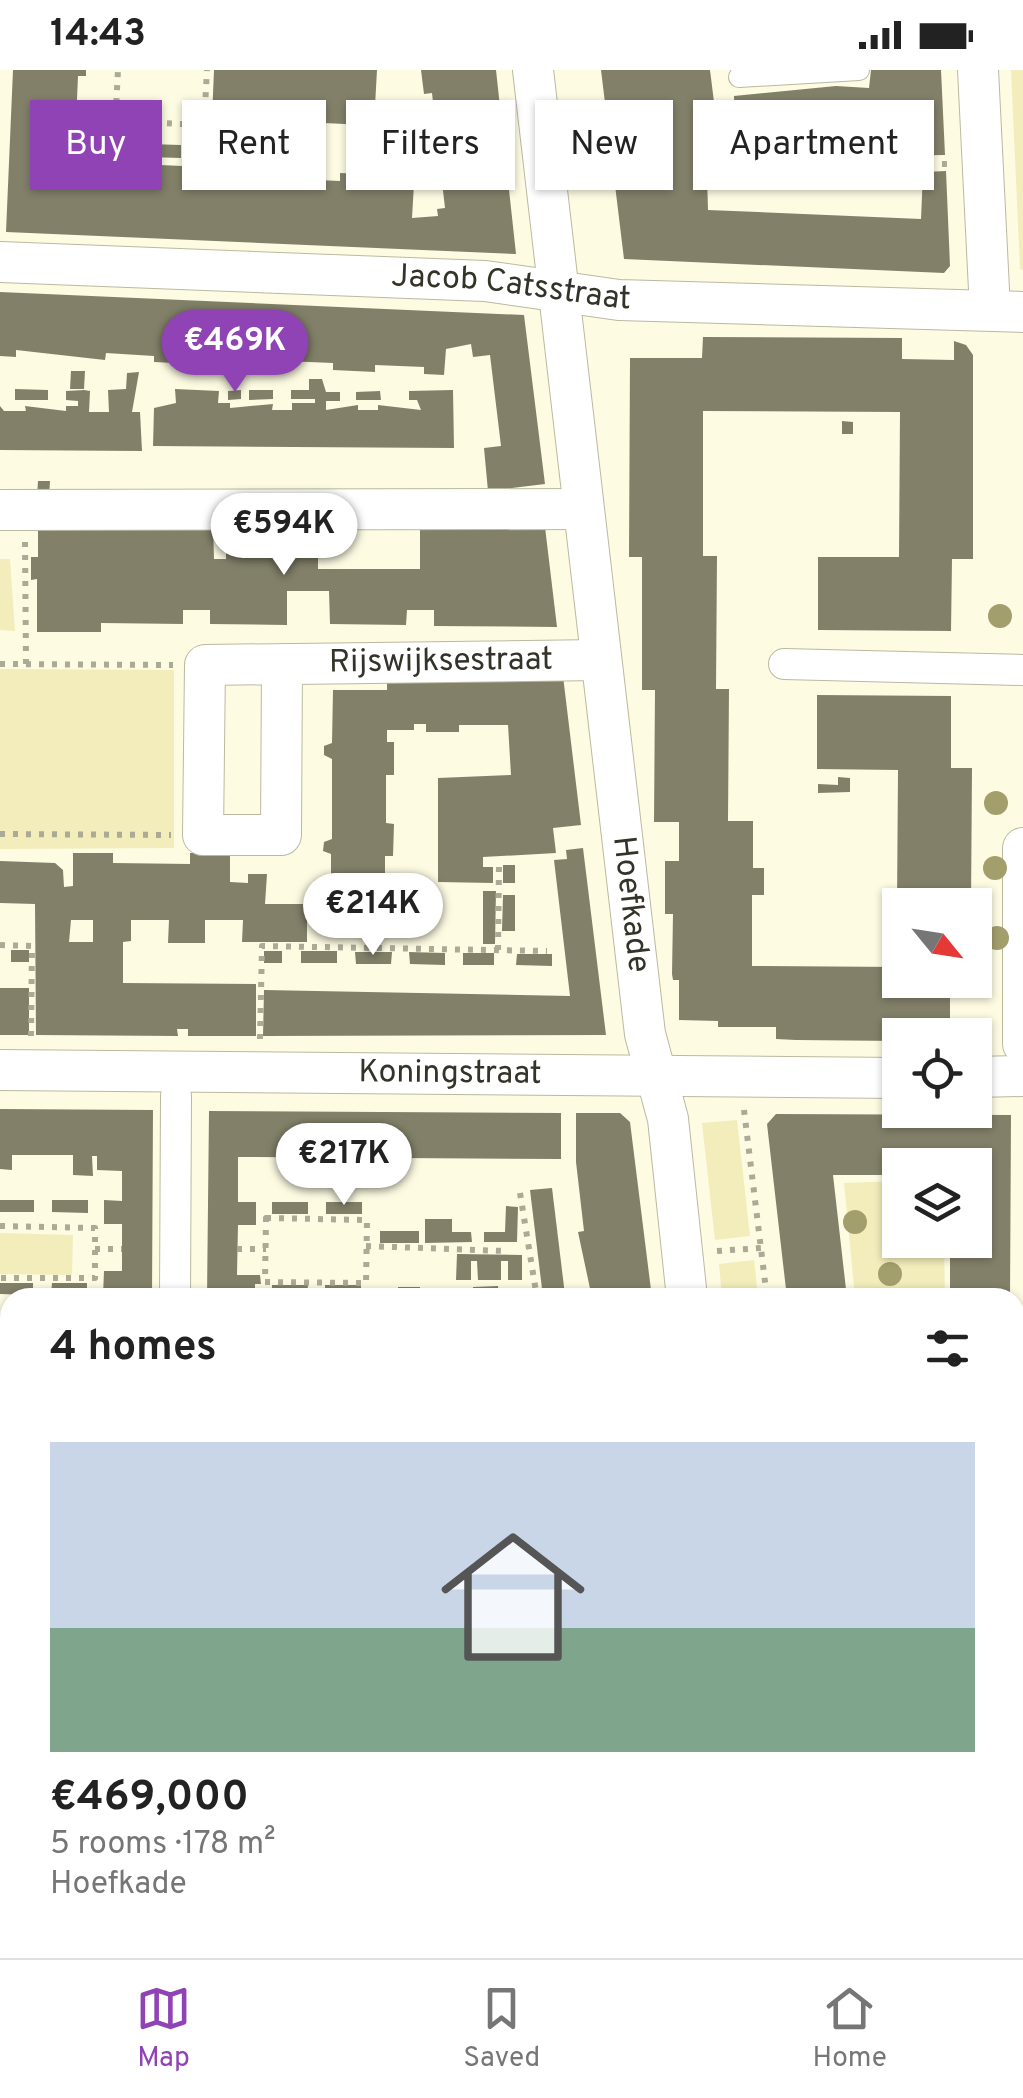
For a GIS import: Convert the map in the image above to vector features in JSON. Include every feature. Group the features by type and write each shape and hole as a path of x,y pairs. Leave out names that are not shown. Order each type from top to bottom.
{"street":[{"name":"Hoefkade","path":"533,70 581,510 645,1034 668,1120 687,1288"},
{"path":"978,70 983,164 1006,311"},
{"name":"Jacob Catsstraat","path":"0,262 485,280 618,300 1006,311"},
{"path":"13,510 581,510"},
{"name":"Rijswijksestraat","path":"204,665 600,660"},
{"name":"Rijswijksestraat","path":"203,835 282,835 282,664"},
{"path":"784,664 1023,670"},
{"path":"203,835 204,665"},
{"path":"1023,848 1023,1044"},
{"name":"Koningstraat","path":"8,1056 260,1076 882,1078"},
{"path":"992,1077 1023,1076"},
{"path":"175,1288 176,1096"}],"lane":[{"path":"738,76 859,70"}],"path":[{"path":"117,100 118,70"},
{"path":"162,123 204,125 207,70"},
{"path":"934,165 983,164"},
{"path":"13,510 26,664"},
{"path":"0,664 204,665"},
{"path":"0,834 203,835"},
{"path":"498,950 499,866"},
{"path":"0,945 32,946 31,1041 8,1056"},
{"path":"260,1076 262,946 547,951"},
{"path":"741,1079 766,1288"},
{"path":"520,1194 534,1288"},
{"path":"266,1218 367,1220 366,1283 265,1282 266,1249 266,1218"},
{"path":"0,1226 95,1228 95,1278 0,1278"},
{"path":"366,1246 505,1251"},
{"path":"95,1249 122,1249"},
{"path":"238,1249 266,1249"}],"shaded area":[{"path":"1011,70 1023,70 1023,270 1020,269"},
{"path":"0,559 10,559 15,631 0,630"},
{"path":"0,669 174,670 174,848 0,849"},
{"path":"737,1120 750,1236 715,1240 702,1123"},
{"path":"882,1182 882,1258 944,1258 945,1288 854,1288 844,1183"},
{"path":"0,1233 73,1235 72,1275 0,1274"},
{"path":"754,1260 757,1288 721,1288 719,1264"}],"building":[{"path":"13,70 86,70 86,76 78,76 77,100 30,100 30,190 162,190 162,165 182,166 182,190 326,190 326,180 340,181 340,173 346,173 346,190 414,190 412,218 438,216 437,209 445,208 443,190 509,190 516,254 6,232"},
{"path":"214,70 377,70 375,100 346,100 346,124 326,123 326,100 213,100"},
{"path":"421,70 496,70 499,100 433,100 432,93 424,94"},
{"path":"601,70 710,70 714,100 693,100 693,190 707,190 708,210 921,219 922,190 934,190 934,172 946,171 950,266 944,273 624,259 616,190 673,190 673,100 605,100"},
{"path":"871,70 941,70 945,155 934,155 934,100 734,100 734,96 836,86 869,88"},
{"path":"162,144 181,145 181,158 162,157"},
{"path":"0,292 524,315 545,484 488,491 484,448 501,446 490,355 473,357 471,344 446,349 444,375 424,374 424,367 375,365 375,372 333,370 333,363 285,361 285,369 244,367 244,359 195,357 195,364 154,362 154,356 106,353 105,360 16,350 16,357 0,356"},
{"path":"703,337 902,338 902,359 954,360 954,341 966,345 973,355 973,559 952,559 951,631 818,630 818,557 899,557 900,412 703,411 703,556 717,556 716,689 729,689 728,821 753,821 753,868 764,868 764,895 752,895 752,966 882,967 882,998 950,998 950,1018 882,1018 882,1041 776,1039 776,1027 718,1027 718,1021 679,1020 679,980 673,980 672,974 673,914 665,914 665,861 679,861 679,822 654,822 655,690 642,690 642,557 629,557 630,358 702,358"},
{"path":"71,371 85,371 84,389 70,389"},
{"path":"139,372 132,412 140,412 142,451 0,450 0,406 4,411 26,411 25,406 66,411 66,406 78,406 78,401 66,400 66,391 84,390 90,391 89,412 109,412 108,390 126,389 127,373"},
{"path":"309,379 322,379 326,392 340,392 340,401 326,401 326,410 358,405 358,410 378,410 378,405 421,410 417,400 409,400 409,391 453,390 454,448 153,446 154,408 176,403 175,389 219,391 218,403 230,403 230,408 273,404 272,410 292,410 292,403 315,403 315,399 291,399 291,390 309,390"},
{"path":"15,389 48,390 48,400 15,400"},
{"path":"241,390 241,399 228,400 228,391"},
{"path":"249,390 273,390 273,399 249,400"},
{"path":"380,391 381,400 356,400 356,392"},
{"path":"842,421 853,422 853,434 842,434"},
{"path":"38,481 50,481 49,496 37,496"},
{"path":"38,523 213,525 214,559 226,559 226,547 256,548 255,525 318,525 318,569 420,569 420,526 545,527 557,627 434,626 434,610 407,610 406,625 330,624 329,591 287,591 287,625 210,624 210,610 183,610 183,624 101,623 101,632 37,632 37,579 31,580 31,557 38,557"},
{"path":"387,675 563,676 581,825 553,828 556,853 483,857 483,867 493,867 493,883 438,882 438,778 511,775 508,725 459,725 459,732 426,732 426,724 414,724 414,730 387,730 387,742 394,742 394,775 386,775 386,823 394,824 393,856 385,856 385,881 331,881 331,854 323,851 324,842 332,839 332,759 324,755 324,746 332,743 333,690 387,690"},
{"path":"817,695 951,696 951,768 972,768 971,888 897,888 898,770 817,769"},
{"path":"838,777 850,778 850,792 818,793 818,784 838,785"},
{"path":"583,848 606,1035 263,1036 264,990 570,996 554,860 567,859 566,850"},
{"path":"73,853 113,853 113,863 190,864 190,853 230,854 230,882 248,883 248,874 267,874 265,904 307,904 307,942 242,942 243,920 205,920 205,943 168,943 169,920 131,920 131,941 123,942 123,983 256,984 256,1036 188,1036 188,1029 177,1029 178,1036 36,1035 35,904 0,903 0,861 55,863 63,870 64,887 73,886","holes":["71,920 93,920 93,942 69,942"]},
{"path":"503,865 515,865 515,883 503,883"},
{"path":"329,887 387,888 362,913 354,913"},
{"path":"483,891 496,891 495,944 483,944"},
{"path":"503,895 515,895 515,931 502,931"},
{"path":"11,950 29,950 29,962 11,962"},
{"path":"264,951 282,951 282,963 264,963"},
{"path":"301,951 337,951 337,963 301,963"},
{"path":"355,952 392,952 391,964 356,964"},
{"path":"409,952 445,953 445,965 410,964"},
{"path":"463,953 494,953 494,965 463,965"},
{"path":"517,954 552,954 552,966 516,965"},
{"path":"0,988 29,988 29,1035 0,1035"},
{"path":"0,1109 153,1110 152,1288 103,1288 104,1271 122,1271 122,1224 104,1224 104,1200 122,1201 122,1171 97,1170 97,1156 92,1156 93,1176 73,1175 73,1155 12,1155 12,1170 0,1169"},
{"path":"209,1111 561,1113 561,1159 238,1157 238,1202 256,1202 256,1225 238,1225 237,1275 260,1275 261,1284 255,1284 255,1288 207,1288"},
{"path":"576,1113 620,1113 630,1122 651,1288 590,1288 578,1232 584,1231 576,1162"},
{"path":"776,1114 882,1114 882,1128 992,1128 992,1115 1011,1115 1010,1288 950,1288 950,1258 992,1258 992,1148 882,1148 882,1175 833,1175 846,1288 786,1288 767,1124"},
{"path":"552,1188 564,1288 542,1288 530,1190"},
{"path":"0,1200 34,1200 34,1212 0,1212"},
{"path":"52,1200 88,1200 88,1213 52,1212"},
{"path":"272,1202 308,1202 308,1214 272,1214"},
{"path":"326,1202 362,1202 362,1214 326,1214"},
{"path":"506,1206 518,1207 517,1242 484,1242 484,1232 505,1232"},
{"path":"425,1219 452,1219 452,1232 471,1232 472,1242 425,1243"},
{"path":"380,1231 419,1231 419,1243 380,1243"},
{"path":"457,1254 522,1255 522,1280 508,1280 508,1261 501,1261 501,1280 478,1280 477,1261 471,1261 471,1280 456,1280"},
{"path":"0,1283 33,1283 33,1288 0,1288"},
{"path":"52,1283 87,1283 87,1288 52,1288"},
{"path":"272,1285 308,1285 308,1288"},
{"path":"325,1285 361,1285 361,1288"}]}
